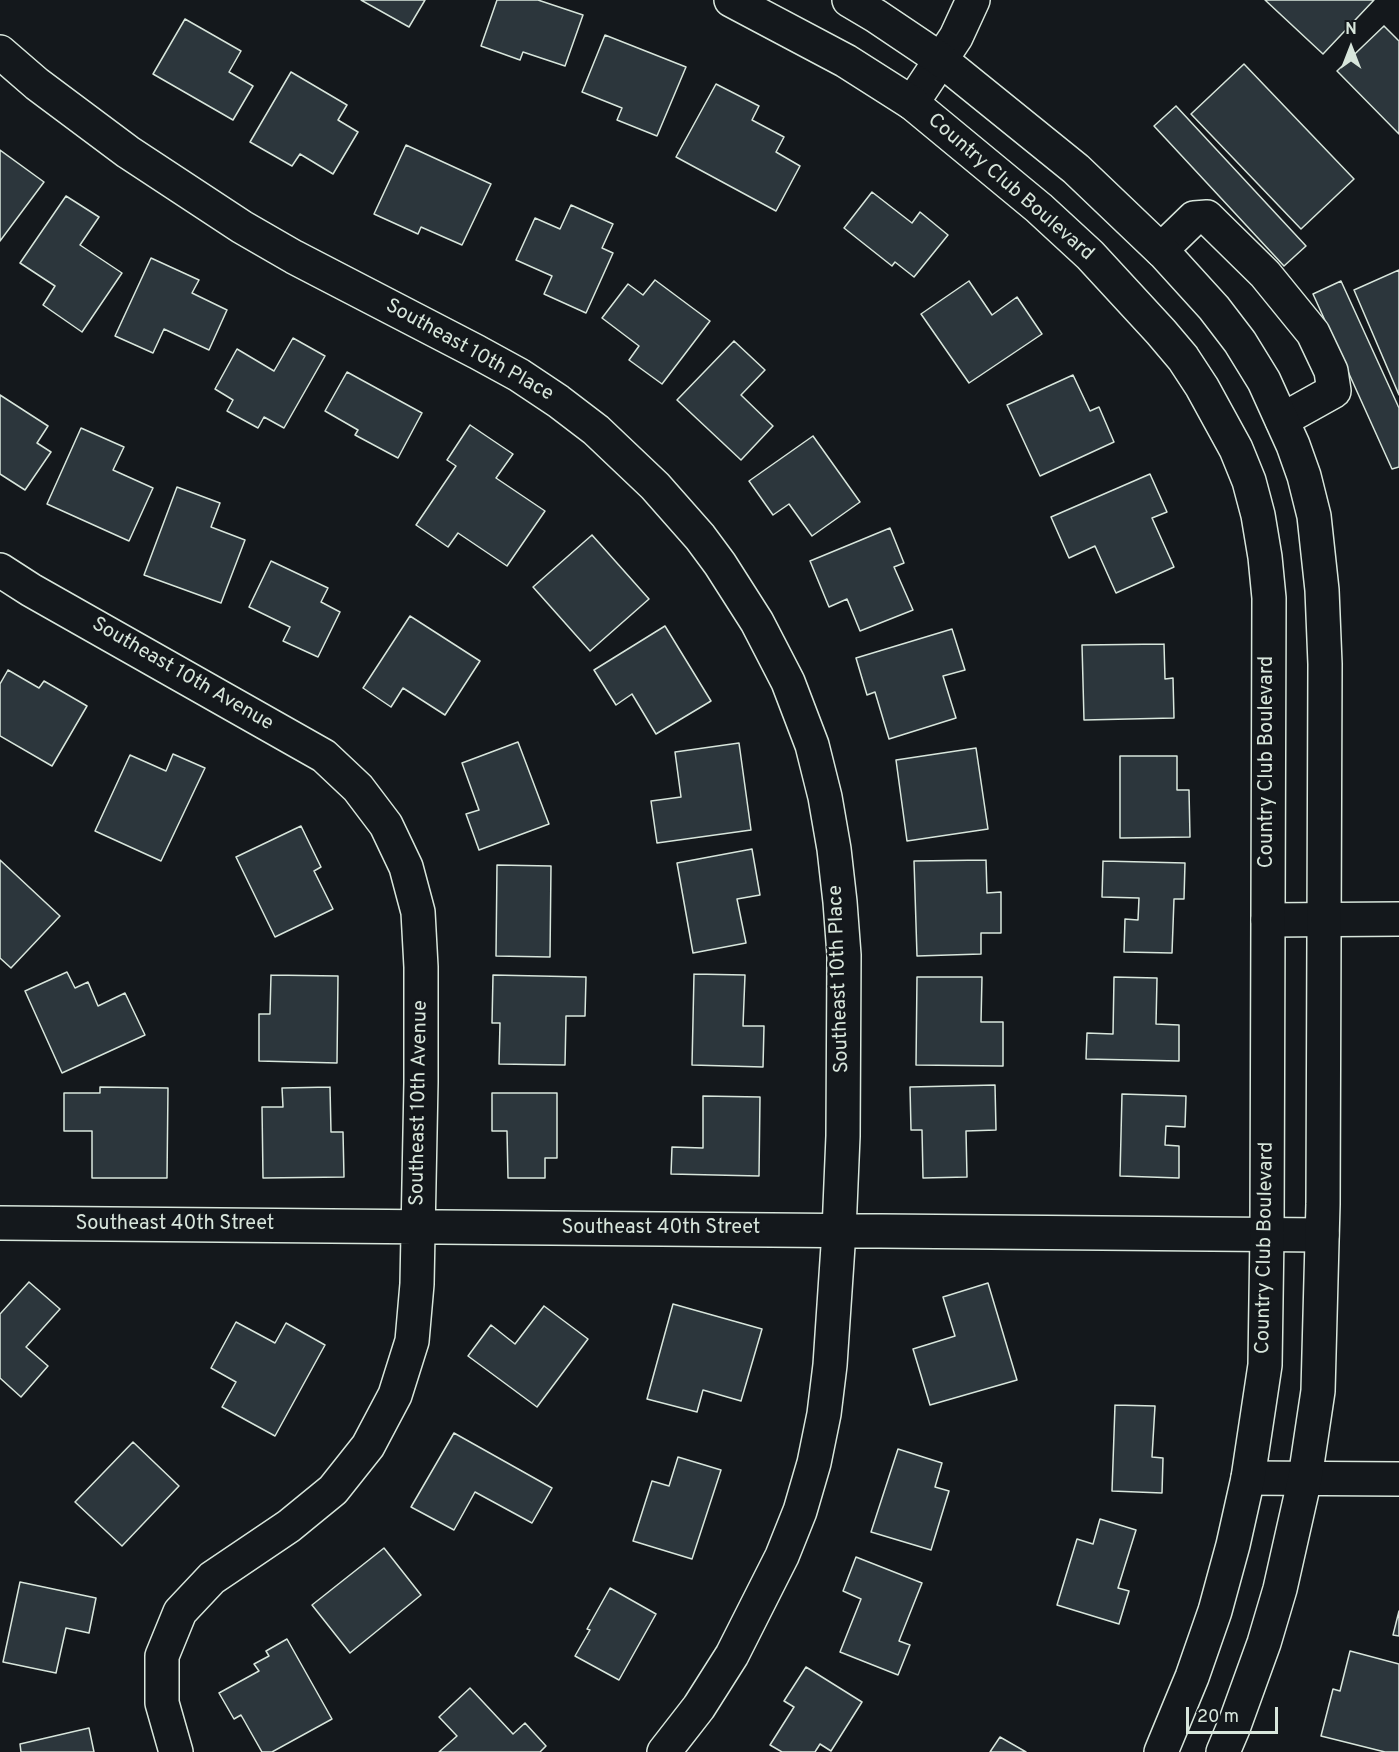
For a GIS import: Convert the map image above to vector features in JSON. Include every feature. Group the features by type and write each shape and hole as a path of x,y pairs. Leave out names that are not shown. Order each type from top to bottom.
{"street":[{"name":"Country Club Boulevard","path":"731,0 846,61 912,104 1039,208 1090,255 1183,358 1202,387 1236,449 1249,481 1258,515 1269,598 1265,1365 1248,1478 1233,1545 1215,1611 1192,1677 1161,1752"},
{"path":"849,0 940,59 1076,169 1161,250 1214,308 1240,342 1264,381 1293,445 1314,516 1322,590 1325,664 1322,1235 1318,1391 1305,1478 1280,1589 1264,1643 1223,1752"},
{"path":"912,104 956,37 973,0"},
{"name":"Southeast 10th Place","path":"0,52 38,84 128,152 242,227 294,257 519,375 596,430 655,486 700,537 757,622 788,682 812,745 828,818 840,902 843,955 843,1136 830,1365 824,1414 814,1463 800,1510 782,1556 732,1655 699,1707 664,1752"},
{"path":"1161,250 1194,218 1207,217 1265,274 1313,333 1331,371 1334,391 1282,420"},
{"name":"Southeast 10th Avenue","path":"0,570 324,756 358,788 386,825 406,867 418,912 422,1070 417,1284 412,1341 395,1395 368,1446 333,1490 289,1526 212,1578 180,1612 162,1656 162,1703 176,1752"},
{"path":"1268,920 1399,919"},
{"name":"Southeast 40th Street","path":"0,1223 1322,1235"},
{"path":"1248,1478 1399,1479"}],"building":[{"path":"361,0 425,0 409,27"},
{"path":"497,0 538,0 583,15 565,66 523,52 520,60 481,46"},
{"path":"1265,0 1374,0 1323,54"},
{"path":"185,19 241,51 229,72 253,86 233,120 153,74"},
{"path":"1384,26 1399,41 1399,134 1337,71"},
{"path":"605,35 686,67 657,136 617,120 622,108 582,92"},
{"path":"1244,64 1354,179 1301,229 1191,114"},
{"path":"291,72 347,105 338,120 358,132 333,174 300,154 292,166 250,142"},
{"path":"716,84 759,106 752,120 784,137 776,152 800,166 776,211 676,157"},
{"path":"1176,106 1306,246 1284,266 1154,126"},
{"path":"406,145 491,184 462,245 421,227 418,234 374,214"},
{"path":"0,150 44,182 0,241"},
{"path":"872,192 912,223 920,212 948,235 914,277 895,262 892,266 844,228"},
{"path":"66,196 99,217 80,245 122,273 82,332 43,305 55,286 20,263"},
{"path":"571,205 613,224 602,248 613,253 586,313 544,294 552,276 516,260 535,218 560,229"},
{"path":"151,258 199,280 192,293 227,310 209,350 164,329 153,353 115,336"},
{"path":"1399,270 1399,395 1354,290"},
{"path":"655,280 710,321 662,384 629,360 639,346 602,318 628,284 643,295"},
{"path":"969,281 992,315 1017,297 1042,334 969,383 921,314"},
{"path":"1341,281 1399,408 1399,467 1392,469 1313,294"},
{"path":"293,338 325,356 284,428 264,417 258,428 227,411 233,400 215,389 237,349 274,371"},
{"path":"734,341 765,370 741,395 773,426 741,460 677,400"},
{"path":"347,372 422,413 398,458 355,435 358,430 325,411"},
{"path":"1073,375 1090,411 1099,407 1114,442 1040,476 1007,405"},
{"path":"0,395 48,426 37,443 51,452 25,490 0,474"},
{"path":"470,425 513,454 496,478 545,511 507,566 458,533 448,547 416,525 456,466 447,460"},
{"path":"81,428 124,447 113,470 153,488 129,541 47,504"},
{"path":"813,436 860,502 812,536 789,504 773,515 749,481"},
{"path":"1150,474 1167,512 1152,518 1174,567 1116,593 1095,546 1069,558 1051,517"},
{"path":"177,487 220,503 211,527 245,540 221,603 144,575"},
{"path":"890,528 904,563 894,567 913,610 860,631 847,599 829,607 810,561"},
{"path":"592,535 649,599 590,651 533,587"},
{"path":"271,561 328,588 321,602 340,612 318,657 283,641 290,627 249,607"},
{"path":"410,616 480,661 445,715 403,688 391,707 363,688"},
{"path":"665,626 711,701 656,734 632,694 616,705 594,670"},
{"path":"952,629 965,670 943,676 956,718 889,739 875,692 867,695 856,658"},
{"path":"1164,644 1165,679 1173,678 1174,718 1084,720 1082,645"},
{"path":"8,670 39,688 44,681 87,706 52,766 0,736 0,684"},
{"path":"518,742 549,824 479,850 466,814 479,810 462,763"},
{"path":"739,743 751,830 657,843 651,801 681,797 675,752"},
{"path":"976,748 988,829 907,841 896,760"},
{"path":"173,754 205,768 161,861 95,831 130,755 166,771"},
{"path":"1120,756 1177,756 1177,790 1189,790 1190,837 1120,838"},
{"path":"301,826 321,867 314,871 333,909 275,937 236,857"},
{"path":"752,849 760,895 737,899 746,943 693,953 677,863"},
{"path":"0,860 60,916 11,968 0,958"},
{"path":"986,860 987,893 1001,892 1001,933 981,933 981,954 917,956 914,861"},
{"path":"1103,861 1185,863 1184,899 1174,899 1172,953 1124,952 1125,919 1138,920 1139,898 1102,897"},
{"path":"497,865 551,866 550,957 496,956"},
{"path":"67,972 75,988 88,982 98,1006 125,993 145,1035 62,1073 25,991"},
{"path":"694,974 745,975 743,1026 764,1026 763,1067 692,1065"},
{"path":"271,975 338,976 337,1063 259,1061 259,1014 270,1014"},
{"path":"493,975 586,977 585,1016 566,1016 565,1065 499,1064 500,1023 492,1023"},
{"path":"917,977 982,977 981,1022 1003,1022 1003,1066 916,1065"},
{"path":"1114,977 1157,978 1156,1024 1179,1025 1179,1061 1086,1059 1087,1033 1113,1034"},
{"path":"995,1085 996,1130 966,1131 967,1177 923,1178 922,1130 911,1130 910,1087"},
{"path":"100,1087 168,1088 167,1178 92,1178 92,1131 64,1131 64,1093 100,1093"},
{"path":"330,1087 331,1132 343,1132 344,1177 263,1178 262,1107 283,1107 282,1088"},
{"path":"492,1093 557,1093 557,1158 545,1158 545,1178 508,1178 507,1131 492,1131"},
{"path":"1122,1094 1186,1096 1185,1127 1166,1126 1165,1145 1179,1146 1179,1178 1120,1176"},
{"path":"703,1096 760,1097 759,1176 671,1174 672,1147 703,1148"},
{"path":"29,1282 60,1309 26,1347 48,1366 21,1397 0,1378 0,1314"},
{"path":"988,1283 1017,1380 930,1405 913,1349 955,1336 943,1297"},
{"path":"673,1304 762,1329 741,1401 703,1390 697,1412 647,1399"},
{"path":"544,1306 588,1339 537,1407 468,1356 491,1325 515,1344"},
{"path":"236,1322 275,1343 286,1323 325,1345 275,1436 222,1407 236,1382 211,1368"},
{"path":"1115,1405 1155,1406 1152,1457 1163,1458 1162,1493 1112,1491"},
{"path":"454,1433 552,1488 532,1523 475,1492 454,1530 411,1507"},
{"path":"133,1442 179,1486 122,1546 75,1502"},
{"path":"898,1449 942,1463 935,1487 949,1491 931,1550 871,1532"},
{"path":"678,1457 721,1470 692,1559 633,1541 652,1481 669,1486"},
{"path":"1100,1519 1136,1530 1118,1588 1129,1591 1119,1624 1057,1605 1077,1539 1093,1544"},
{"path":"384,1548 421,1595 350,1653 312,1605"},
{"path":"856,1557 922,1583 899,1641 910,1645 898,1675 840,1652 861,1599 843,1591"},
{"path":"20,1582 96,1598 89,1633 66,1628 56,1673 3,1662"},
{"path":"610,1588 656,1614 619,1680 575,1656"},
{"path":"1399,1611 1399,1636 1393,1635"},
{"path":"287,1639 332,1719 272,1752 262,1752 241,1715 234,1719 219,1693 259,1671 254,1664 269,1656 266,1651"},
{"path":"1350,1651 1399,1664 1399,1752 1385,1752 1321,1736 1333,1689 1340,1691"},
{"path":"806,1667 862,1702 831,1751 820,1744 815,1752 782,1752 770,1745 794,1707 784,1701"},
{"path":"470,1688 513,1734 525,1723 546,1746 540,1752 439,1752 457,1736 439,1717"},
{"path":"89,1728 94,1752 21,1752 20,1744"},
{"path":"1000,1737 1026,1752 990,1752"}]}
